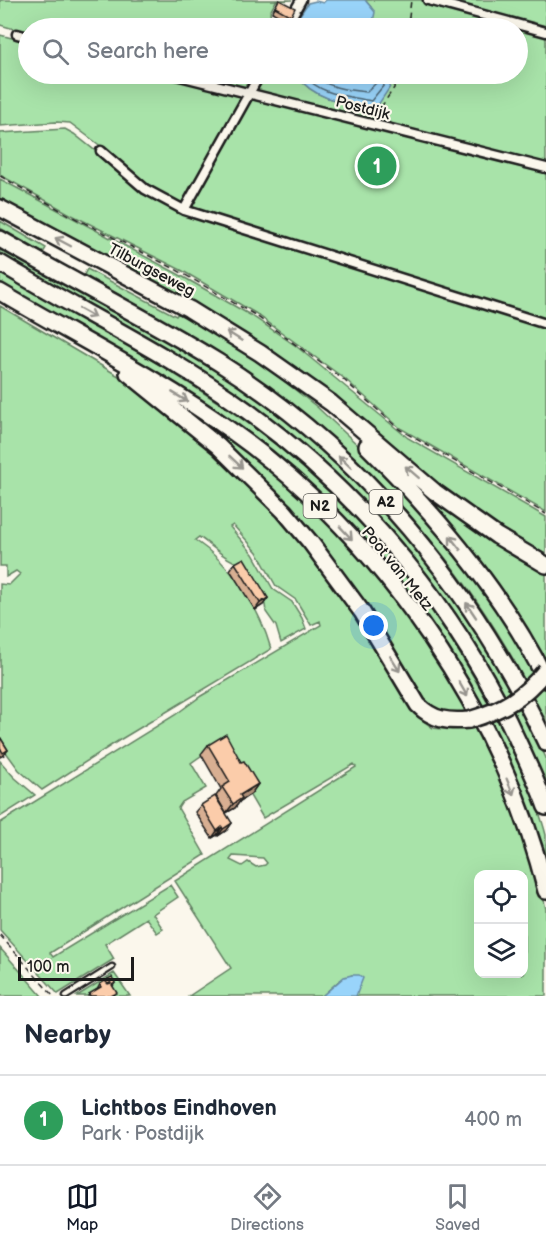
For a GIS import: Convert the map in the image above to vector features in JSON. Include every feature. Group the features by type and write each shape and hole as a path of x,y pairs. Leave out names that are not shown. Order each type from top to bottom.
{"highway":[{"name":"Tilburgseweg","path":"0,208 189,309 282,369"},
{"name":"Poot van Metz","path":"0,239 153,323 219,363 268,397 357,473 403,522 452,582 483,627 513,678 546,743"},
{"name":"Poot van Metz","path":"0,263 205,382 265,425 323,474 385,537 451,623 493,691 546,807"},
{"name":"N2","path":"0,292 111,357 138,383 218,446 284,511 311,543 362,612 418,705 428,715 452,722 487,715 528,691 546,670"},
{"name":"Poot van Metz","path":"111,357 199,409 234,432 272,462 339,525 397,592 440,651 486,733 523,820 546,891"},
{"path":"282,369 331,403 435,492 497,536 546,565"},
{"path":"282,369 360,440 424,505 487,584 536,660 546,681"}],"street":[{"path":"291,18 301,0"},
{"path":"428,0 494,18"},
{"path":"528,27 546,32"},
{"name":"Postdijk","path":"213,84 546,168"},
{"path":"184,210 254,84"},
{"path":"101,151 145,189 184,210 546,324"}],"lane":[{"path":"66,996 112,967"}],"path":[{"path":"409,18 411,0"},
{"path":"371,124 395,84"},
{"path":"0,176 71,216 175,269 255,315 344,380 399,429 546,514"},
{"path":"0,935 53,996"}],"green space":[{"path":"0,0 292,0 276,1 270,12 271,18 18,18 18,30 0,25"},
{"path":"365,0 546,0 546,512 400,428 345,379 255,313 181,270 72,215 0,175 0,133 65,129 151,195 182,205 144,185 102,147 70,123 0,126 0,35 18,40 18,84 200,84 243,94 252,84 304,84 327,98 368,106 377,84 528,84 528,18 372,18 371,7"},
{"path":"225,84 247,84 244,89"},
{"path":"0,179 252,316 296,346 408,438 546,517 546,560 438,489 330,396 284,360 241,331 170,289 0,199"},
{"path":"0,221 46,248 43,253 0,228"},
{"path":"0,245 216,367 298,427 369,492 453,594 524,710 546,758 546,788 499,691 327,470 0,256"},
{"path":"87,269 176,316 178,313 233,345 317,407 389,474 476,577 532,663 546,690 546,724 522,675 494,627 462,581 428,536 351,454 266,385 176,327 84,275"},
{"path":"0,272 142,354 211,397 311,473 373,536 428,605 496,718 537,806 546,835 546,862 508,761 480,703 435,630 409,594 353,528 291,467 228,418 165,377 0,287"},
{"path":"0,306 117,375 191,429 280,514 333,580 389,666 414,714 433,728 452,730 478,727 513,805 538,875 546,909 546,996 356,996 358,987 352,975 339,981 322,996 189,996 231,968 175,881 356,767 354,764 263,818 235,770 215,746 191,763 206,788 182,802 178,808 205,855 50,953 53,957 170,885 178,897 153,914 163,929 157,933 146,918 105,944 114,959 58,994 0,930 0,823 175,715 201,696 321,625 320,621 311,625 296,600 276,586 257,552 233,525 230,527 253,554 273,589 292,602 302,618 306,629 281,643 276,626 240,564 224,556 199,537 195,540 232,574 251,602 271,649 118,741 42,790 19,770 0,744 0,584 9,585 20,574 16,571 6,577 6,566 0,566","holes":["233,856 263,858 267,863 256,867 248,862 242,866 230,860"]},
{"path":"122,367 227,434 301,494 361,556 413,621 470,710 450,714 426,707 314,540"},
{"path":"397,468 546,570 546,671"},
{"path":"0,761 35,795 0,817"},
{"path":"0,948 42,996 0,996"},
{"path":"114,973 130,996 77,996"}],"water":[{"path":"326,0 365,0 375,12 374,18 298,18 308,3 316,1 323,3"},
{"path":"304,84 391,84 372,114 368,106 337,101 310,89"},
{"path":"359,975 363,978 356,996 322,996 344,977"}],"building":[{"path":"279,0 295,8 291,16 275,7"},
{"path":"244,558 268,598 260,603 235,563"},
{"path":"226,734 241,762 244,761 258,784 240,795 242,798 233,804 222,787 230,782 208,745"},
{"path":"0,737 8,750 3,753 0,747"},
{"path":"215,796 232,823 217,831 201,805"},
{"path":"112,977 115,983 112,985 117,993 111,996 90,996 89,994 101,987 100,984 105,981 108,984 111,983 108,979"}],"place":[{"name":"Lichtbos Eindhoven","path":"377,166"}]}
